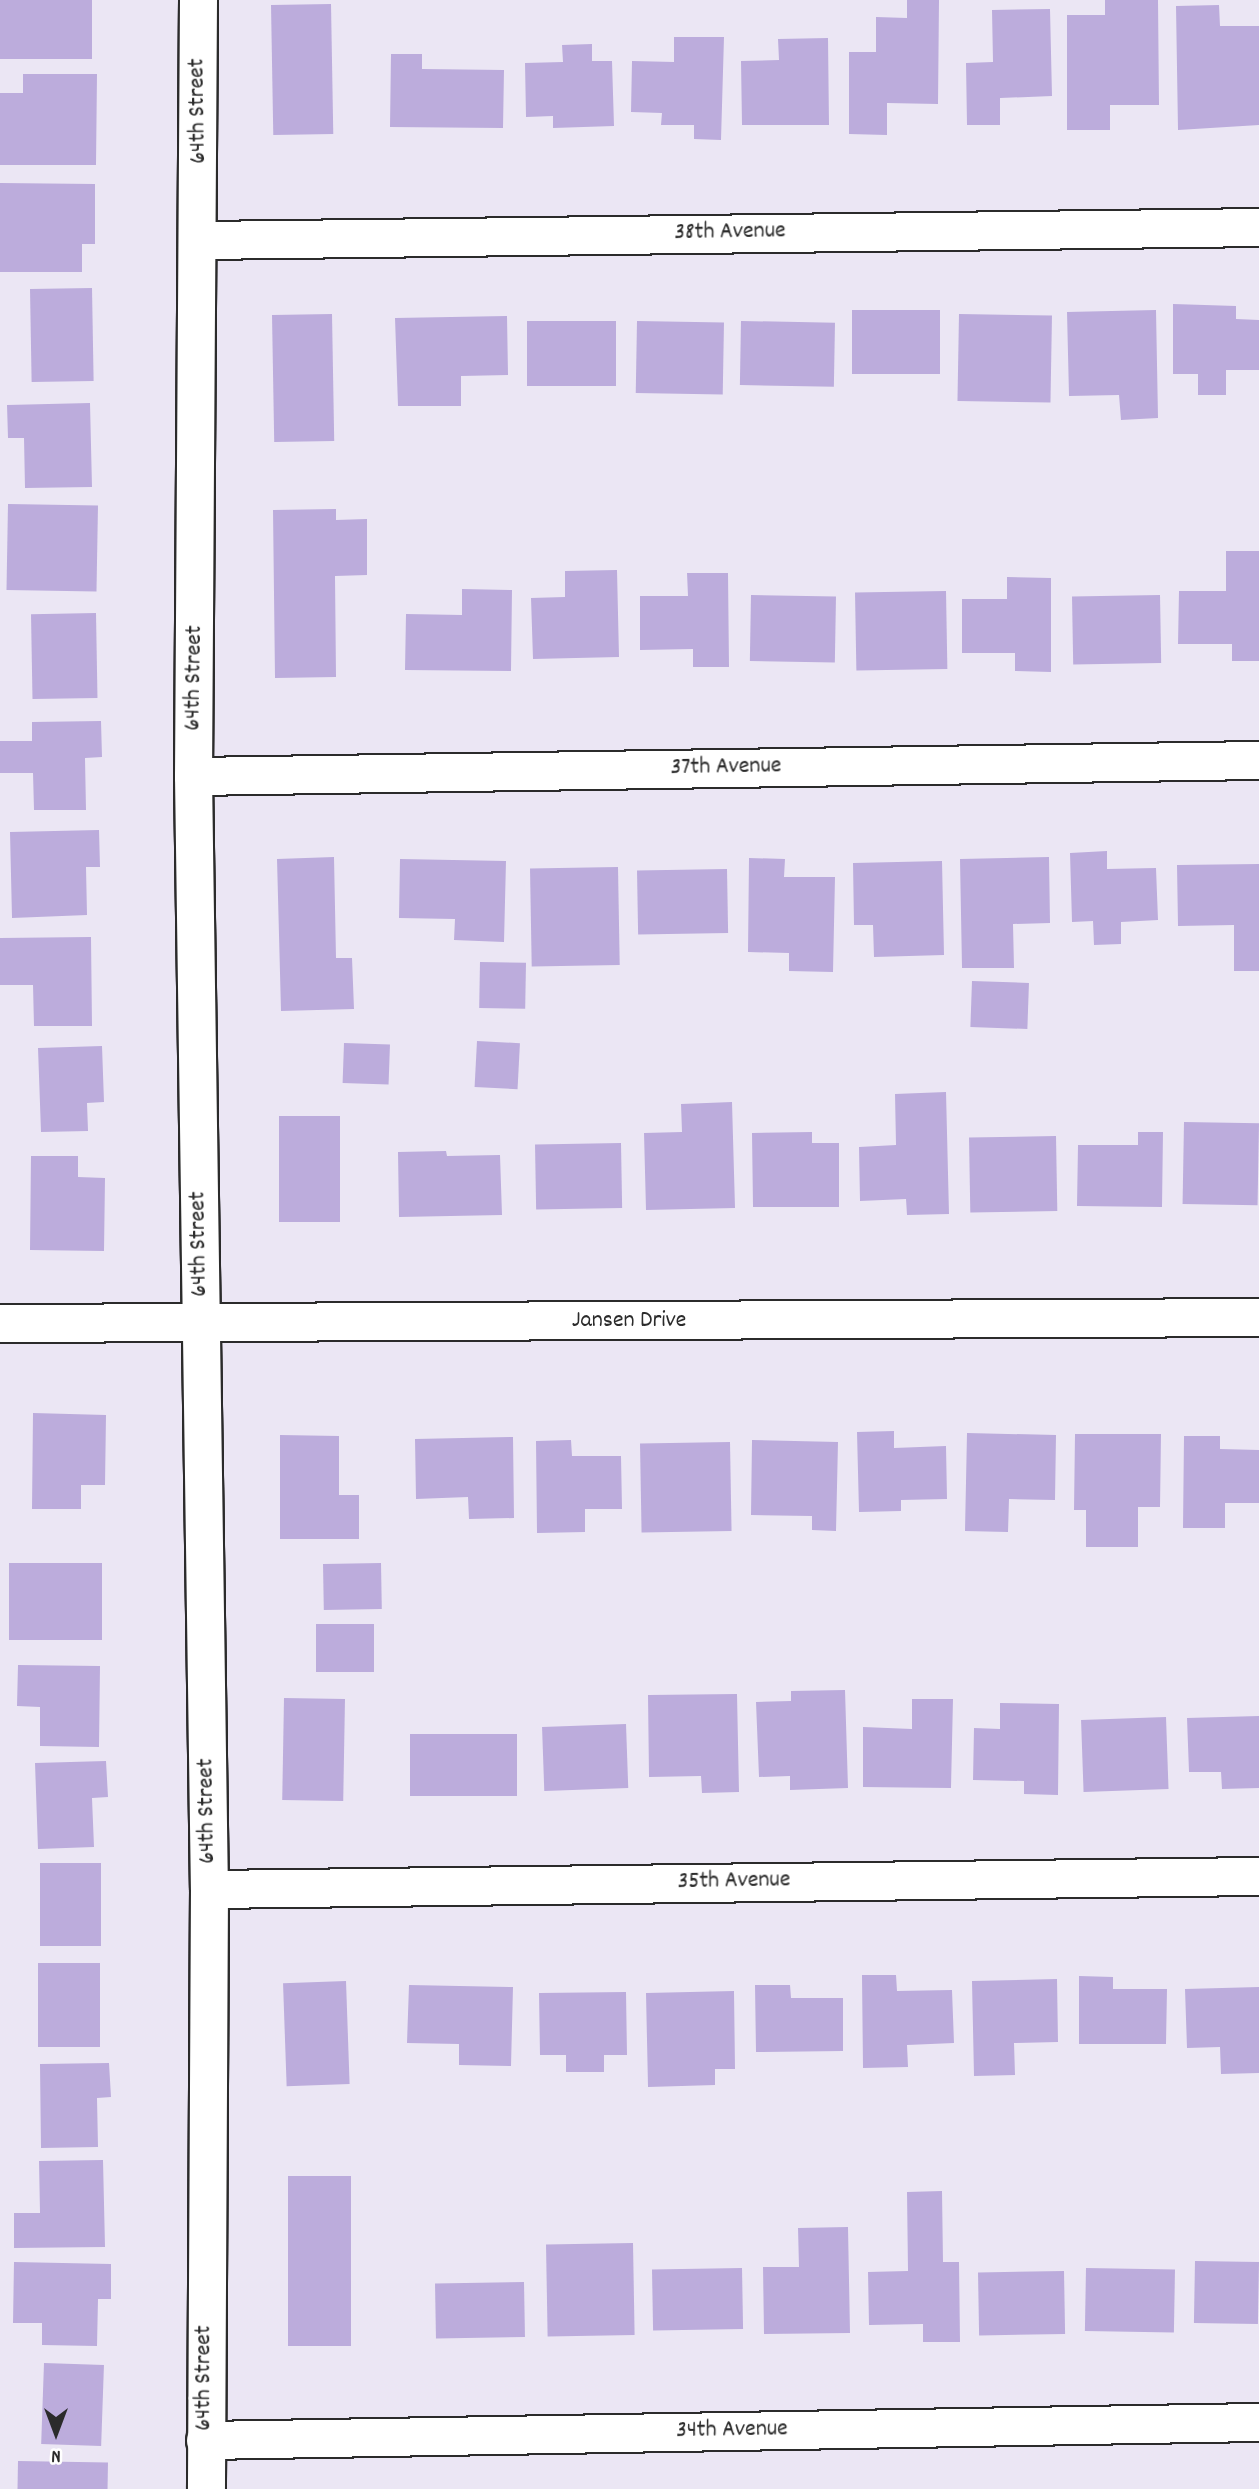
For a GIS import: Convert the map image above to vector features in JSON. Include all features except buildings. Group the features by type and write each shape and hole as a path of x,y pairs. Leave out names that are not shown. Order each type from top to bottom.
{"street":[{"name":"64th Street","path":"198,0 200,240 193,776 209,1889 206,2489"},
{"name":"38th Avenue","path":"200,240 1259,227"},
{"name":"37th Avenue","path":"193,776 1259,760"},
{"name":"Jansen Drive","path":"0,1323 201,1325 1259,1317"},
{"name":"35th Avenue","path":"209,1889 1259,1876"},
{"name":"34th Avenue","path":"205,2440 1259,2422"}]}
